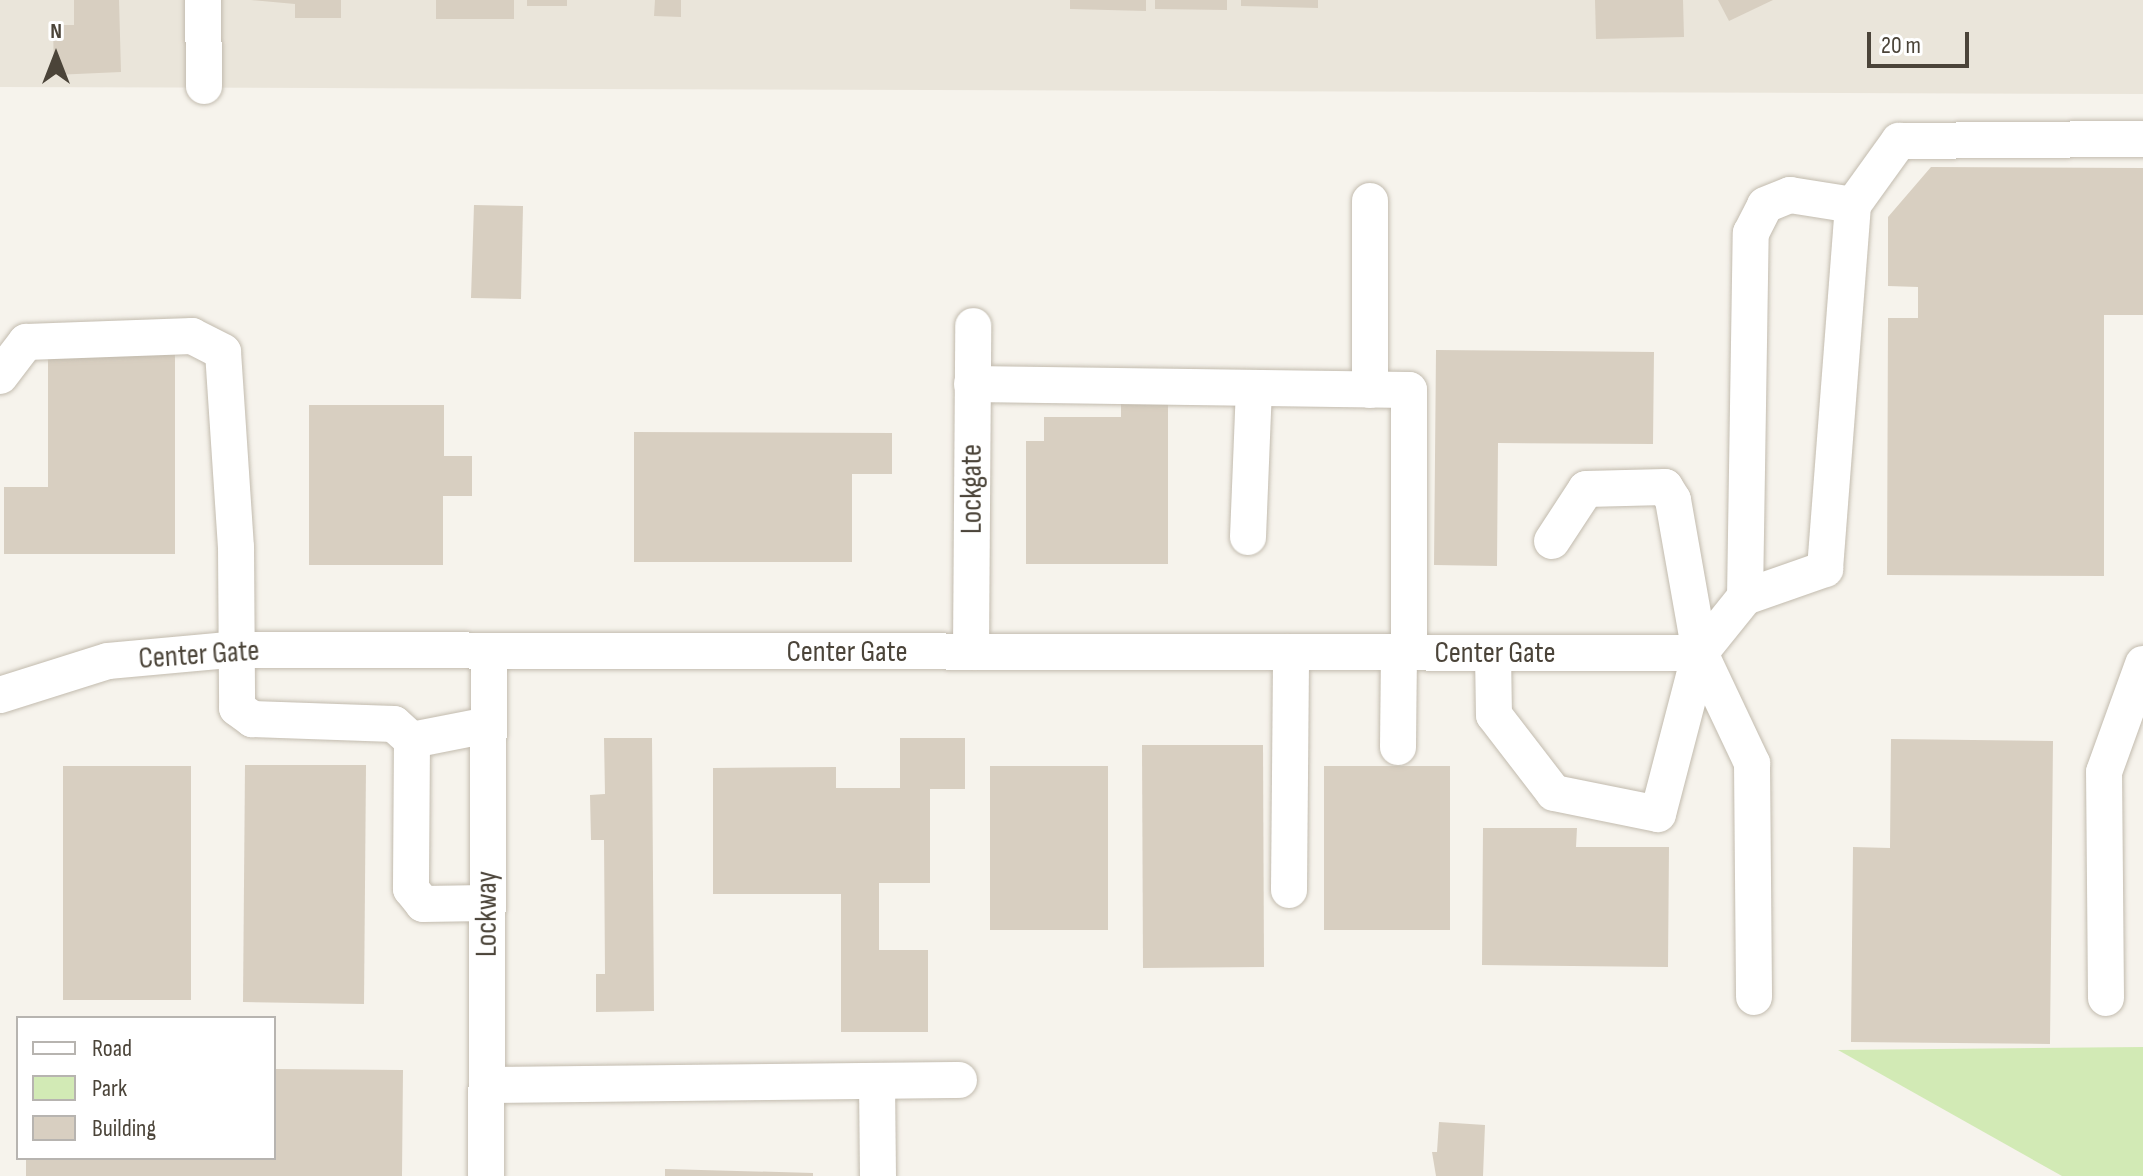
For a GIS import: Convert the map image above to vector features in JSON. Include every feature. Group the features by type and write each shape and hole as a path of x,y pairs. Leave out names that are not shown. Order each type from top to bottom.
{"street":[{"path":"203,0 204,86"},
{"path":"1493,653 1494,715 1554,793 1658,814 1700,653 1745,597 1825,569 1853,205 1899,141 2143,139"},
{"path":"1745,597 1751,233 1765,205 1790,195 1853,205"},
{"path":"1370,201 1370,390"},
{"name":"Lockgate","path":"971,652 973,326"},
{"path":"0,376 26,342 192,336 223,352 239,650 237,708 252,719 394,724 412,740 411,889 423,904 487,903"},
{"path":"972,384 1409,390 1404,653 1398,747"},
{"path":"1248,537 1254,388"},
{"path":"1552,541 1586,489 1665,487 1673,500 1700,653 1752,763 1754,997"},
{"name":"Center Gate","path":"0,695 108,661 239,650 1700,653"},
{"name":"Lockway","path":"486,1176 489,652"},
{"path":"1289,890 1291,652"},
{"path":"2106,998 2104,772 2143,664"},
{"path":"412,740 488,725"},
{"path":"487,1085 959,1080"},
{"path":"877,1081 878,1176"}],"shaded area":[{"path":"0,0 2143,0 2143,94 0,87"}],"green space":[{"path":"2143,1047 2143,1176 2062,1176 1838,1050"}],"building":[{"path":"74,0 119,0 121,72 54,75 53,25 74,25"},
{"path":"251,0 341,0 341,18 295,18 295,4"},
{"path":"436,0 514,0 514,19 436,19"},
{"path":"527,0 567,0 567,6 527,6"},
{"path":"655,0 681,0 681,17 654,16"},
{"path":"1070,0 1146,0 1146,11 1070,9"},
{"path":"1155,0 1227,0 1227,10 1155,9"},
{"path":"1241,0 1318,0 1318,8 1241,6"},
{"path":"1595,0 1683,0 1684,37 1596,39"},
{"path":"1718,0 1773,0 1729,21"},
{"path":"1931,167 2143,168 2143,315 2104,315 2104,576 1887,575 1888,318 1918,318 1918,287 1888,286 1888,217"},
{"path":"474,205 523,206 521,299 471,298"},
{"path":"1436,350 1654,352 1653,444 1498,443 1497,566 1434,565"},
{"path":"48,351 175,351 175,554 4,554 4,487 48,487"},
{"path":"1121,390 1168,390 1168,564 1026,564 1026,441 1044,441 1044,417 1121,417"},
{"path":"309,405 444,405 444,456 472,456 472,496 443,496 443,565 309,565"},
{"path":"634,432 892,433 892,474 852,474 852,562 634,562"},
{"path":"604,738 652,738 654,1011 596,1012 596,974 605,974 604,840 591,840 590,795 605,794"},
{"path":"900,738 965,738 965,789 930,789 930,883 879,883 879,950 928,950 928,1032 841,1032 841,894 713,894 713,768 836,767 836,788 900,788"},
{"path":"1891,739 2053,741 2050,1044 1851,1042 1853,847 1890,848"},
{"path":"1142,745 1263,745 1264,967 1143,968"},
{"path":"245,765 366,765 364,1004 243,1002"},
{"path":"63,766 191,766 191,1000 63,1000"},
{"path":"990,766 1108,766 1108,930 990,930"},
{"path":"1324,766 1450,766 1450,930 1324,930"},
{"path":"1483,828 1577,828 1576,847 1669,847 1668,967 1482,965"},
{"path":"276,1069 403,1070 402,1176 26,1176 26,1160 276,1160"},
{"path":"1439,1122 1485,1125 1483,1176 1436,1176 1432,1152 1437,1152"},
{"path":"665,1169 813,1173 813,1176 665,1176"}]}
